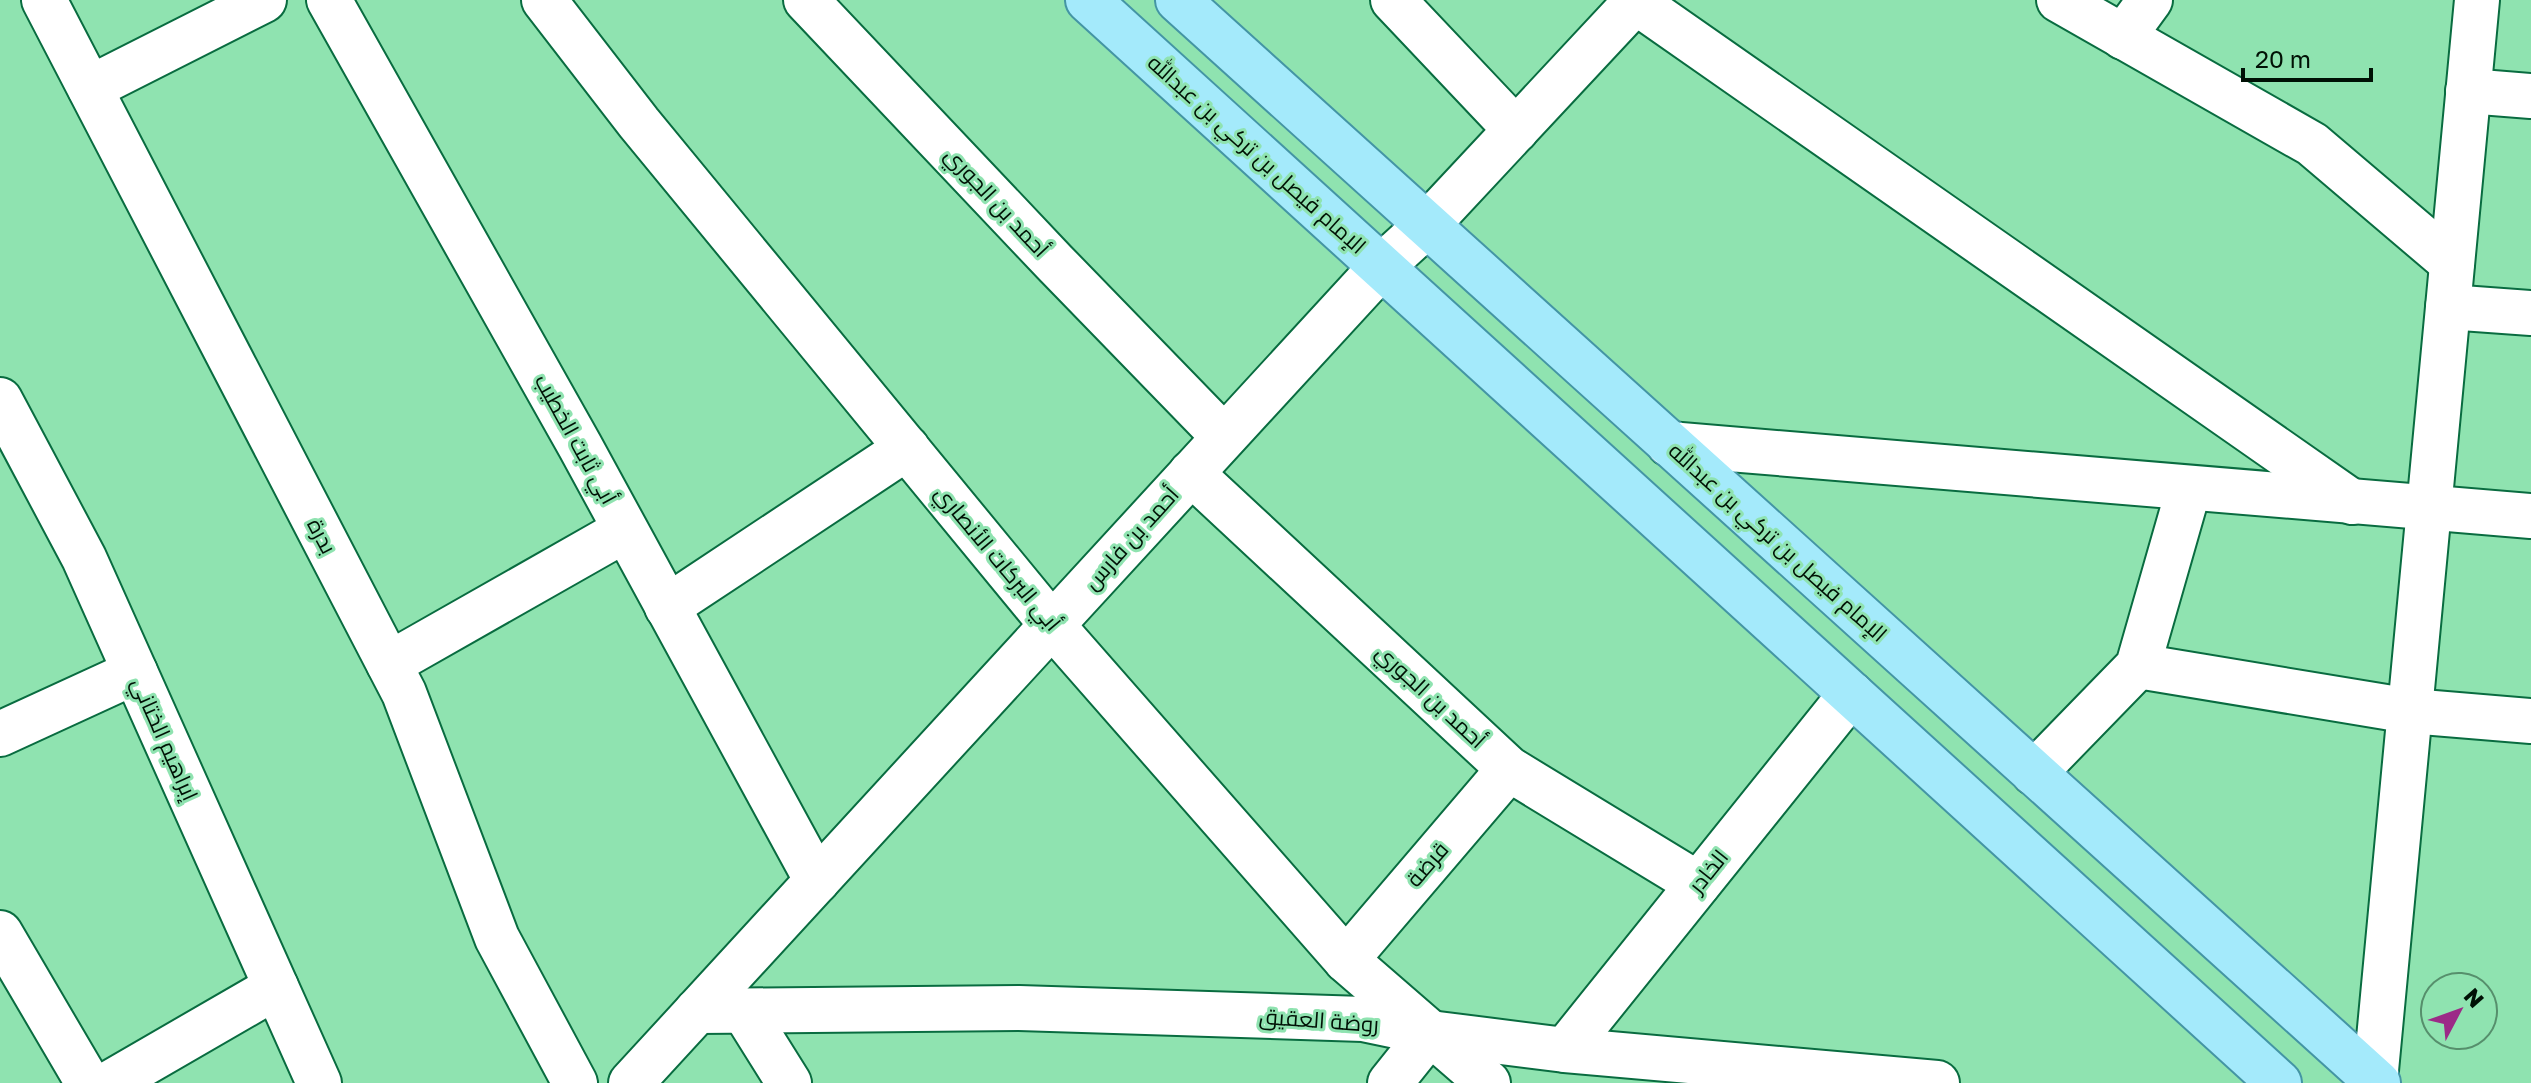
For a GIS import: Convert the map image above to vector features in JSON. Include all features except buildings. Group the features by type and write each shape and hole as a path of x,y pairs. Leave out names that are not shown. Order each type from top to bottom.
{"main road":[{"name":"الإمام فيصل بن تركي بن عبدالله","path":"1088,0 2279,1083"},
{"name":"الإمام فيصل بن تركي بن عبدالله","path":"1178,0 2376,1082"}],"street":[{"name":"بدرة","path":"44,0 404,693 497,938 575,1083"},
{"path":"90,88 264,0"},
{"name":"أبي ثابت الخطيب","path":"329,0 817,881"},
{"name":"أبي البركات الأنصاري","path":"544,0 639,123 1052,625 1346,960 1488,1083"},
{"name":"أحمد بن الجوري","path":"806,0 1224,437"},
{"path":"1393,0 1516,130"},
{"path":"2059,0 2312,144 2452,263"},
{"path":"2123,37 2150,0"},
{"path":"2376,1082 2477,0"},
{"path":"1636,1 2352,502"},
{"name":"أحمد بن فارس","path":"631,1083 1381,267 1427,225 1636,1"},
{"path":"2468,91 2531,96"},
{"path":"2448,307 2531,313"},
{"name":"إبراهيم الختاني","path":"0,400 84,558 319,1083"},
{"path":"1669,444 2531,516"},
{"path":"667,607 907,448"},
{"name":"أحمد بن الجوري","path":"1191,473 1509,769 1698,884"},
{"path":"2034,773 2138,666 2189,488"},
{"path":"389,664 625,530"},
{"path":"2138,666 2410,711 2531,721"},
{"path":"0,734 135,672"},
{"name":"الخادر","path":"1565,1050 1851,694"},
{"name":"قرضة","path":"1346,960 1509,769"},
{"path":"0,933 88,1083"},
{"path":"110,1083 276,987"},
{"name":"روضة العقيق","path":"697,1011 1019,1008 1348,1018 1430,1033 1565,1050 1937,1083"},
{"path":"744,1011 789,1083"},
{"path":"1390,1083 1430,1033"}]}
